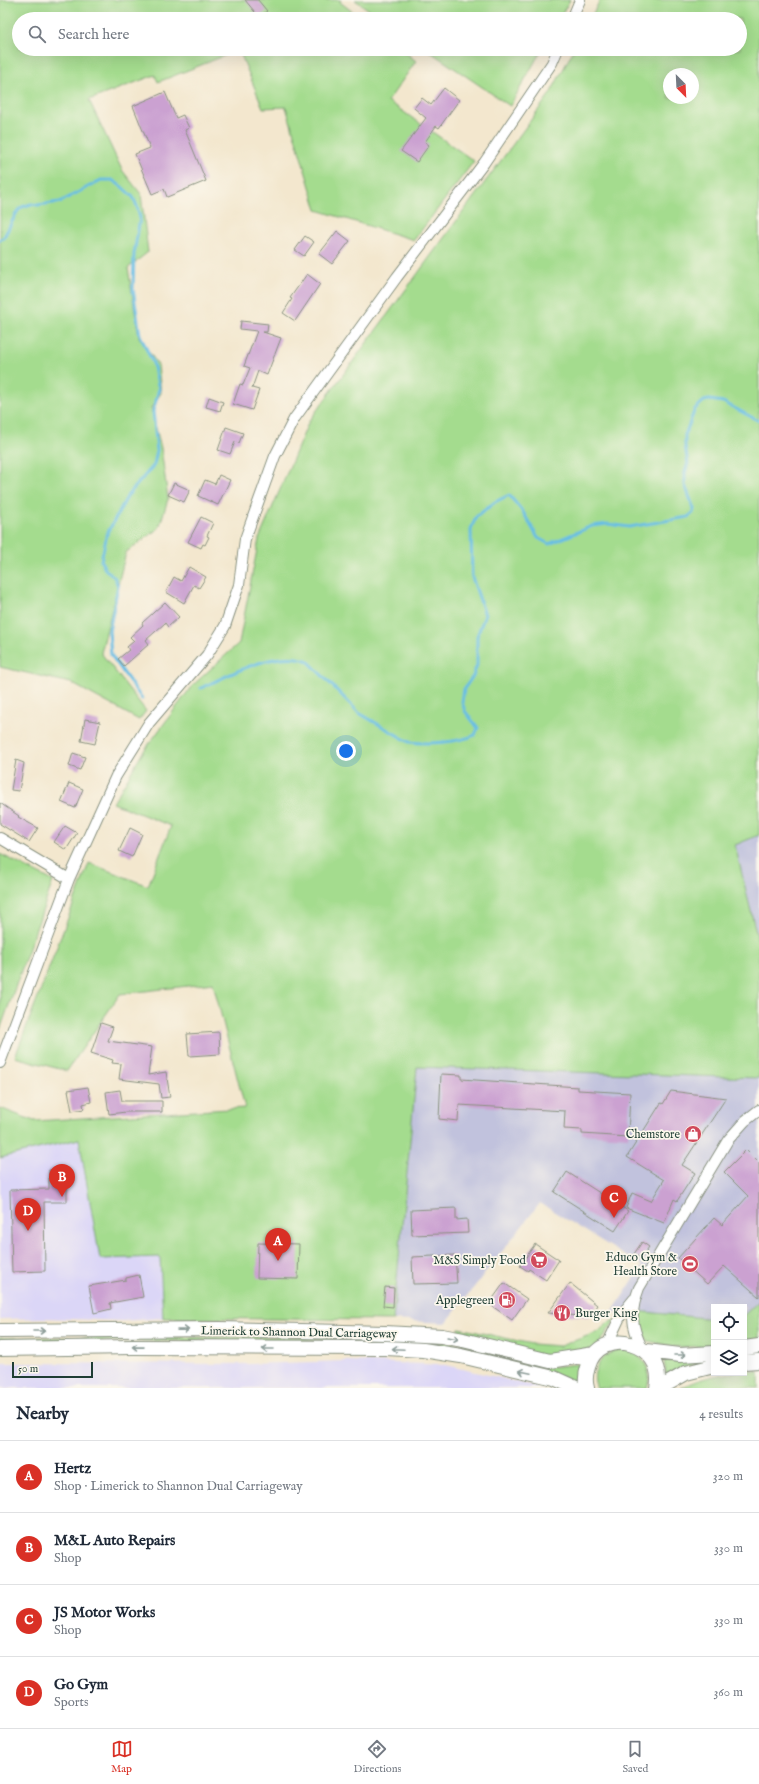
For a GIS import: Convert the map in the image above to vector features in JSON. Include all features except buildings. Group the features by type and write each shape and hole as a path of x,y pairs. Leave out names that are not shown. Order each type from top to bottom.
{"main road":[{"name":"Limerick to Shannon Dual Carriageway","path":"0,1331 220,1330 385,1332 449,1337 550,1361 594,1354"},
{"path":"587,1388 586,1373 589,1363 594,1354 607,1345 619,1342 631,1343 644,1349 680,1355 711,1353"},
{"path":"747,1348 759,1346"},
{"name":"Limerick to Shannon Dual Carriageway","path":"0,1349 133,1347 386,1348 423,1350 461,1356 554,1378 576,1388"},
{"path":"644,1349 657,1368 659,1380 657,1388"},
{"path":"747,1362 759,1361"},
{"path":"660,1388 686,1373 711,1367"}],"street":[{"path":"575,12 580,0"},
{"path":"0,1063 69,879 116,776 149,723 207,655 225,626 240,585 245,539 275,456 294,419 397,277 484,163 552,63 555,56"},
{"path":"0,838 69,879"},
{"path":"644,1349 633,1323 636,1298 639,1288 728,1140 745,1120 759,1110"},
{"path":"607,1345 622,1315 636,1298"}],"shaded area":[{"path":"759,835 759,945 735,844"},
{"path":"417,1067 759,1078 759,1301 747,1312 747,1304 711,1304 711,1319 635,1311 611,1314 642,1266 540,1203 446,1323 393,1320"},
{"path":"79,1138 100,1258 160,1257 163,1318 123,1321 43,1318 0,1319 0,1158"},
{"path":"347,1361 445,1365 543,1388 0,1388 0,1363 252,1364"}],"green space":[{"path":"0,0 341,0 340,2 353,12 12,12 12,56 224,56 158,82 155,75 89,100 122,170 141,194 148,252 128,268 139,337 158,365 161,393 151,408 161,448 168,499 159,528 126,552 101,653 146,711 139,720 71,683 0,667"},
{"path":"355,0 570,0 563,12 372,12"},
{"path":"600,0 759,0 759,835 735,845 759,945 759,1078 417,1067 393,1320 163,1318 160,1257 100,1259 79,1139 0,1158 0,1108 34,1121 245,1108 213,983 120,994 67,1071 15,1057 89,863 148,886 171,826 113,803 143,752 192,686 239,643 259,539 309,421 550,94 570,56 747,56 747,12 594,12"},
{"path":"241,56 410,56 416,61 388,101 474,161 414,240 317,210 286,107 263,108"},
{"path":"436,56 538,56 510,106"},
{"path":"0,854 53,881 0,1030"},
{"path":"759,1301 759,1341 747,1343 747,1312"},
{"path":"635,1311 711,1319 711,1346 677,1347 648,1341 638,1326"},
{"path":"615,1320 600,1343 589,1350 547,1358 458,1332 459,1328 532,1344 560,1346 598,1332 609,1322"},
{"path":"308,1337 433,1341 453,1344 550,1367 578,1364 576,1381 470,1351 437,1345 306,1340 0,1342 0,1338"},
{"path":"617,1350 632,1352 643,1360 649,1380 647,1388 597,1388 594,1376 598,1365 606,1356"},
{"path":"711,1358 711,1361 693,1364 666,1374 664,1361 692,1361"},
{"path":"747,1371 759,1372 759,1388 681,1388 705,1378 717,1376 747,1376"}],"waterway":[{"path":"0,240 4,237 17,212 22,207 31,204 38,205 60,202 101,180 112,180 121,186 133,197 137,206 140,218 134,254 133,289 140,335 153,363 159,389 153,411 157,450 154,465 128,495 107,534 101,561 105,569 115,578 118,586 109,631 111,655 142,699"},
{"path":"201,688 239,670 268,660 296,658 308,661 359,713 409,742 442,742 460,740 475,735 478,728 465,711 462,702 464,689 473,676 477,665 477,636 485,615 472,577 471,529 476,517 495,502 509,495 523,512 538,538 549,544 592,526 608,524 629,527 688,517 693,513 694,509 685,485 685,473 688,463 685,435 695,409 704,401 709,400 723,402 759,421"}],"place":[{"name":"Chemstore","path":"693,1134"},
{"name":"M&L Auto Repairs","path":"62,1197"},
{"name":"JS Motor Works","path":"614,1218"},
{"name":"Go Gym","path":"28,1231"},
{"name":"M&S Simply Food","path":"539,1260"},
{"name":"Hertz","path":"278,1261"},
{"name":"Educo Gym & Health Store","path":"690,1264"},
{"name":"Applegreen","path":"507,1300"},
{"name":"Burger King","path":"562,1313"}]}
